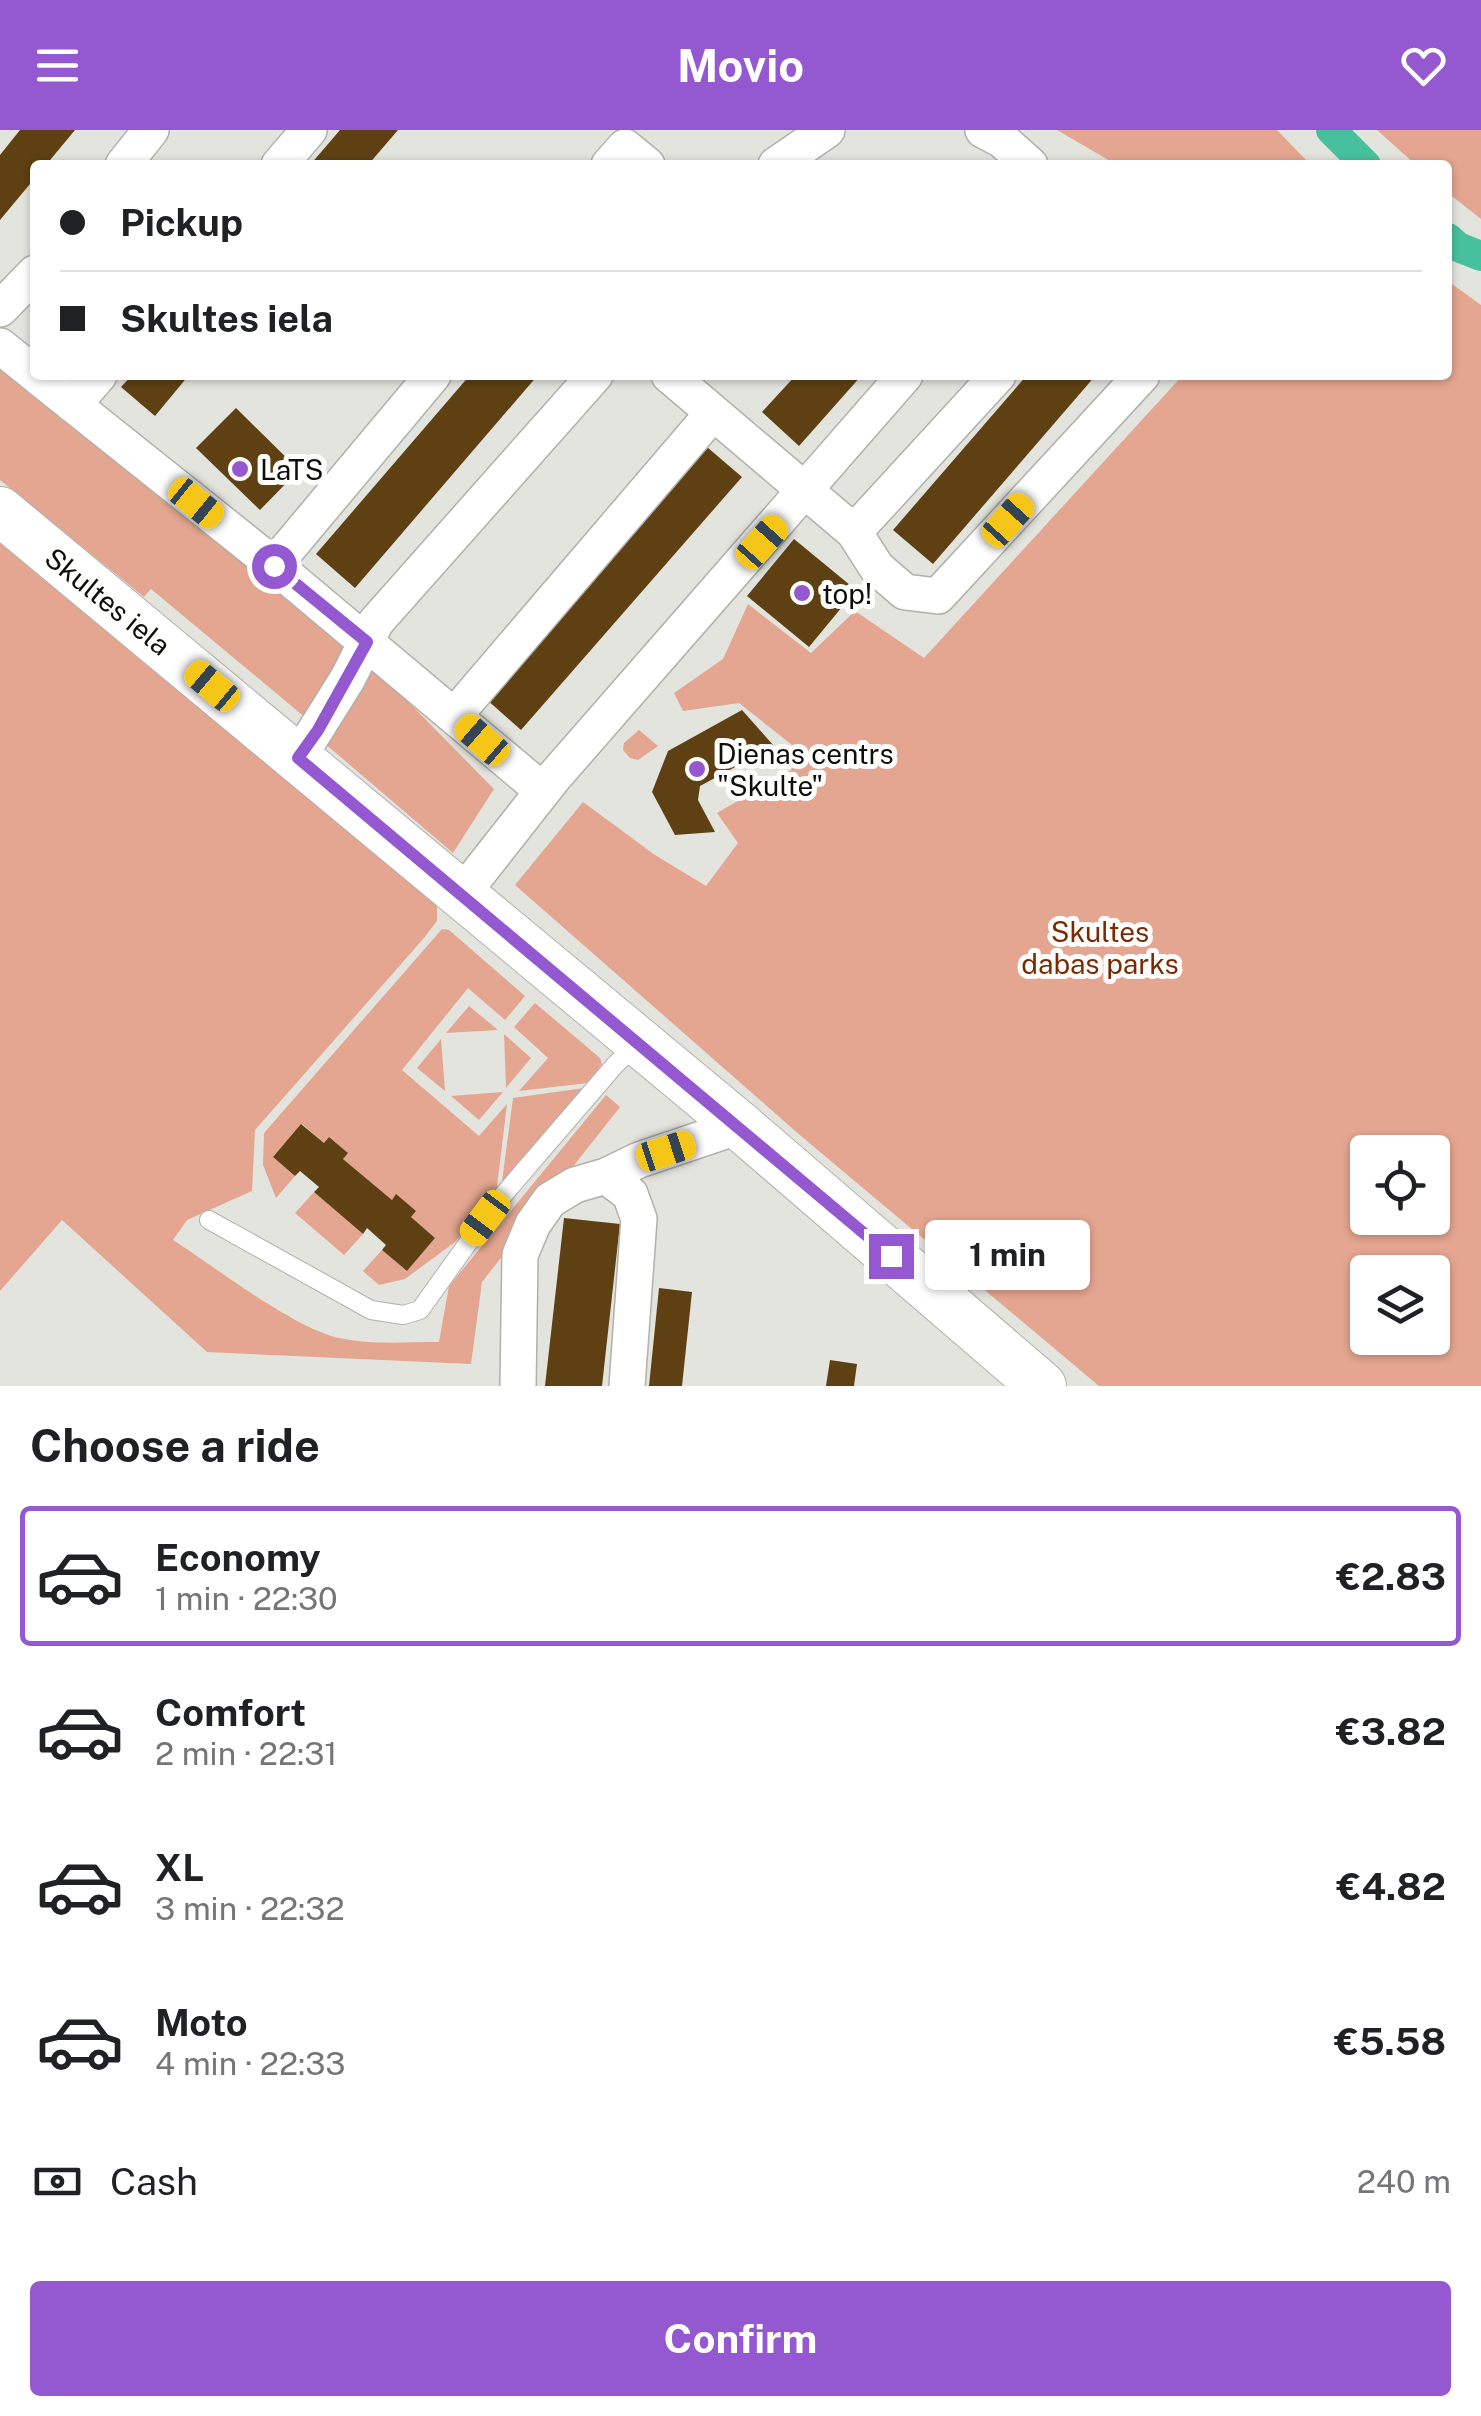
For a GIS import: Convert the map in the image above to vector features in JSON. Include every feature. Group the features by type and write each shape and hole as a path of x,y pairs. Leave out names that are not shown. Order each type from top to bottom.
{"main road":[{"name":"Skultes iela","path":"0,511 740,1126 1042,1386"}],"street":[{"path":"127,160 151,130"},
{"path":"283,160 309,130"},
{"path":"783,160 826,130"},
{"path":"983,130 1002,140 1024,160"},
{"path":"0,309 30,277"},
{"path":"0,346 30,371"},
{"path":"41,380 367,642 543,791"},
{"path":"73,405 95,380"},
{"path":"274,566 429,380"},
{"path":"298,758 318,730 376,622 591,380"},
{"path":"675,380 854,532 877,568 905,592 938,596 1137,380"},
{"path":"462,894 543,791 901,380"},
{"path":"854,532 993,380"},
{"path":"454,716 712,413"},
{"path":"518,1386 520,1255 532,1224 550,1200 575,1184 740,1126"},
{"path":"606,1176 630,1194 639,1220 627,1386"}],"lane":[{"path":"209,1220 372,1310 403,1315 420,1310 498,1201 615,1064 639,1042"}],"green space":[{"path":"1057,130 1277,130 1306,160 1108,160"},
{"path":"1377,130 1481,130 1481,219 1452,196 1452,160 1410,160"},
{"name":"Skultes dabas parks","path":"1452,284 1481,305 1481,1386 1099,1386 801,1136 515,885 583,802 655,855 706,886 738,843 717,813 791,770 797,749 739,703 683,711 674,693 723,659 748,604 811,653 855,611 924,658 1178,380 1452,380"},
{"path":"0,366 357,645 307,719 151,589 144,597 0,480"},
{"path":"0,532 437,905 437,921 424,938 255,1130 252,1191 187,1220 173,1240 277,1309 320,1332 363,1342 439,1342 449,1286 606,1095 620,1107 482,1282 471,1364 207,1352 62,1220 0,1291"},
{"path":"370,663 494,789 453,853 323,742"},
{"path":"639,730 658,746 638,760 623,750 624,743"},
{"path":"442,929 449,930 525,996 505,1020 468,988 402,1070 479,1136 507,1104 496,1195 455,1242 405,1279 379,1285 363,1271 382,1250 407,1271 435,1238 411,1217 396,1195 392,1200 343,1159 347,1152 329,1137 324,1143 302,1124 273,1157 295,1176 276,1198 263,1165 264,1133"},
{"path":"535,1003 600,1058 602,1064 588,1083 519,1091 548,1058 514,1027"},
{"path":"469,1006 498,1030 446,1033"},
{"path":"504,1034 531,1058 506,1088"},
{"path":"441,1039 445,1091 417,1068"},
{"path":"584,1088 501,1189 513,1098"},
{"path":"503,1092 479,1120 451,1096"},
{"path":"314,1192 363,1234 344,1255 295,1213"}],"building":[{"path":"20,130 75,130 50,160 30,160 30,184 0,220 0,155"},
{"path":"340,130 398,130 372,160 314,160"},
{"path":"127,380 185,380 155,416 121,387"},
{"path":"466,380 534,380 355,588 316,554"},
{"path":"791,380 858,380 799,446 762,412"},
{"path":"1023,380 1092,380 933,564 893,530"},
{"path":"236,408 299,470 260,510 196,448"},
{"path":"707,447 742,477 521,730 486,699"},
{"name":"top!","path":"794,539 856,590 809,647 747,596"},
{"name":"Dienas centrs \"Skulte\"","path":"742,710 774,746 700,786 698,800 715,832 675,835 652,792 668,751"},
{"path":"301,1124 324,1143 329,1137 348,1153 343,1159 392,1200 396,1194 416,1211 411,1217 435,1238 407,1271 382,1250 386,1245 367,1228 363,1234 314,1192 319,1187 300,1171 295,1176 273,1157"},
{"path":"564,1218 620,1224 602,1386 545,1386"},
{"path":"659,1288 692,1292 682,1386 649,1386"},
{"path":"830,1360 857,1364 854,1386 826,1386"}],"waterway":[{"path":"1331,130 1361,160"},
{"path":"1452,242 1481,256"}],"place":[{"name":"LaTS","path":"240,469"},
{"name":"top!","path":"802,593"},
{"name":"Dienas centrs \"Skulte\"","path":"697,769"}],"route":[{"path":"274,566 367,642 298,758 891,1256"}]}
